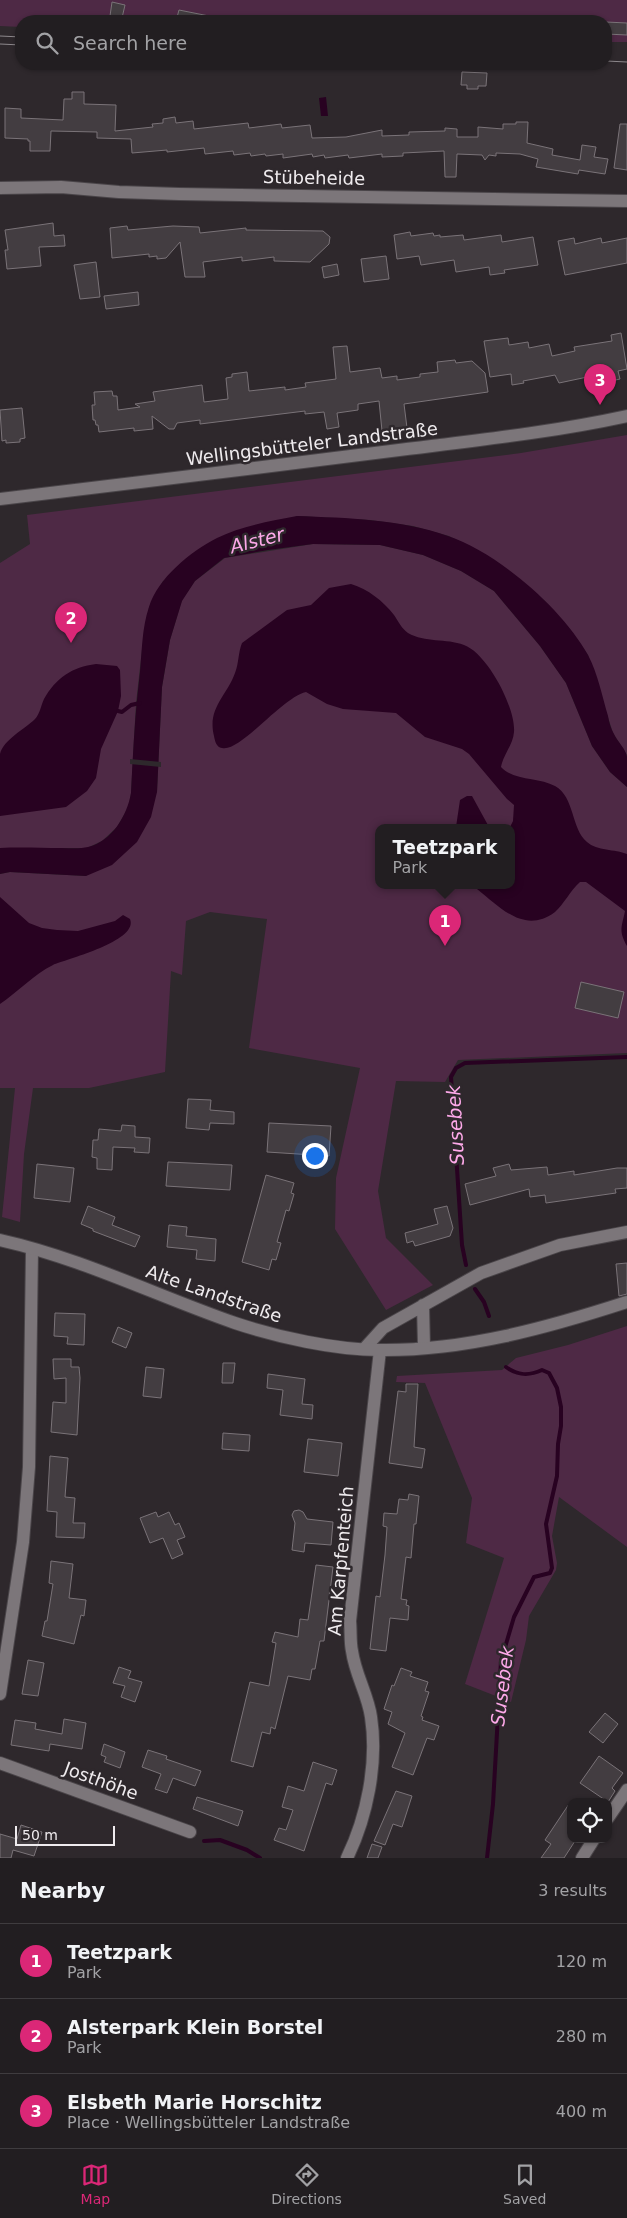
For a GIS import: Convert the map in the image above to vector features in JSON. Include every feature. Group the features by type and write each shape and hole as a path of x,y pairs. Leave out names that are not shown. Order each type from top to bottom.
{"street":[{"name":"Stübeheide","path":"0,188 61,187 119,192 179,194 627,201"},
{"name":"Wellingsbütteler Landstraße","path":"0,499 245,471 527,434 578,427 627,416"},
{"path":"364,1349 383,1328 481,1273 560,1245 627,1232"},
{"name":"Alte Landstraße","path":"0,1240 32,1249 236,1323 304,1341 364,1349 380,1350 475,1343 511,1336 627,1302"},
{"path":"0,1694 23,1542 29,1468 32,1249"},
{"path":"423,1305 424,1347"},
{"name":"Am Karpfenteich","path":"347,1858 356,1840 373,1756 371,1717 352,1652 350,1621 380,1350"},
{"name":"Josthöhe","path":"0,1763 190,1832"},
{"path":"612,1812 627,1790"},
{"path":"582,1858 591,1843"}],"shaded area":[{"path":"0,0 627,0 627,42 612,42 612,15 15,15 15,27 0,26"},
{"path":"627,435 627,755 613,733 588,655 569,628 544,600 509,571 480,552 449,536 413,526 370,520 297,516 163,581 149,607 144,632 136,703 131,793 129,806 117,827 102,841 87,848 0,848 0,563 30,544 27,515 521,453"},
{"path":"313,544 380,545 423,555 461,571 494,591 540,646 566,683 592,746 610,772 627,787 627,1053 458,1060 445,1082 396,1081 378,1191 386,1238 433,1285 386,1310 335,1229 336,1178 360,1068 249,1048 267,919 210,912 186,921 182,975 171,971 165,1072 89,1088 33,1088 24,1154 20,1222 2,1217 15,1088 0,1088 0,874 10,872 86,876 157,792 162,687 170,640 182,600 195,581 225,558"},
{"path":"627,1326 627,1547 559,1497 552,1536 557,1563 556,1570 529,1616 526,1640 511,1702 465,1684 504,1558 466,1543 472,1498 425,1383 396,1382 397,1376 502,1370 516,1358 568,1345"}],"water":[{"path":"326,97 328,116 321,116 319,98"},
{"name":"Alster","path":"297,516 373,520 430,530 467,544 487,555 527,584 562,619 577,637 588,655 597,677 611,728 627,757 627,787 610,772 592,746 566,683 540,646 494,591 461,571 423,555 380,545 313,544 268,550 224,558 195,581 182,601 170,640 162,687 157,792 151,817 137,842 112,865 86,876 10,872 0,874 0,848 88,847 104,839 122,819 131,793 135,717 145,623 153,596 167,576 186,558 217,538 246,527"},
{"path":"351,584 363,589 380,600 408,633 421,638 464,645 473,650 482,659 505,696 513,722 513,737 501,767 513,775 542,781 555,786 561,791 570,805 578,829 587,842 596,847 627,854 627,946 622,932 625,911 586,882 580,882 555,912 533,921 513,916 477,889 515,889 515,824 512,824 514,805 469,754 462,749 425,737 396,713 343,709 327,704 306,692 285,704 239,742 230,747 222,748 217,745 213,718 215,710 232,681 242,643 287,610 311,605 329,588"},
{"path":"96,664 117,666 120,670 121,696 118,711 101,749 96,778 87,791 66,807 0,816 0,754 5,744 37,717 44,699 59,679 79,668"},
{"path":"467,796 472,796 487,824 456,824 460,800"},
{"path":"0,897 29,923 42,928 78,931 115,921 123,915 130,919 130,927 124,935 113,942 46,969 0,1004"}],"pier":[{"path":"130,759 161,762 161,767 130,764"}],"building":[{"path":"112,2 125,5 123,15 110,15"},
{"path":"179,10 204,15 178,15"},
{"path":"612,22 627,23 627,35 612,34"},
{"path":"462,72 487,73 486,86 478,86 478,89 467,89 467,85 461,85"},
{"path":"72,92 84,92 84,104 116,105 115,131 153,127 152,124 163,123 163,119 175,117 176,123 193,121 194,129 248,123 249,128 281,124 282,128 310,125 312,138 346,137 382,130 382,136 409,135 409,132 445,131 445,128 457,129 457,137 478,137 478,127 503,129 503,124 528,122 527,143 553,149 552,155 580,160 582,145 596,147 594,157 608,159 605,174 579,170 578,174 536,167 538,159 520,154 496,153 496,156 489,155 485,160 482,155 457,154 456,177 445,177 444,151 403,153 403,156 382,157 382,154 349,158 348,155 325,158 324,155 313,157 312,154 283,158 283,154 251,156 250,153 234,155 233,151 205,154 204,148 132,153 131,139 97,138 97,132 51,131 50,151 30,151 30,141 28,139 5,138 5,108 21,109 21,118 63,120 64,99 72,99"},
{"path":"620,124 627,124 627,170 614,168"},
{"path":"53,223 54,236 64,235 65,246 39,247 41,266 7,269 5,250 8,250 5,230"},
{"path":"127,226 128,230 173,226 199,227 200,233 246,228 246,230 323,231 330,237 329,244 310,262 274,261 274,257 242,261 242,257 203,262 205,277 185,277 180,242 166,258 157,259 157,256 149,257 149,254 112,258 110,228"},
{"path":"410,232 411,236 433,233 434,236 440,235 440,237 463,235 464,240 501,235 502,242 533,237 538,265 504,270 505,273 490,275 489,267 456,272 454,260 421,265 419,256 397,259 394,235"},
{"path":"574,238 575,244 601,238 602,243 627,238 627,263 565,275 558,241"},
{"path":"386,256 389,279 364,282 361,259"},
{"path":"96,262 100,297 80,299 74,265"},
{"path":"337,264 339,275 324,278 322,267"},
{"path":"138,292 139,305 106,309 104,296"},
{"path":"621,333 627,369 618,371 620,379 593,385 592,376 559,383 555,375 512,385 511,374 490,377 484,341 508,338 509,345 528,342 529,348 549,344 552,356 575,351 574,347 612,341 611,335"},
{"path":"347,346 350,372 380,368 382,378 397,376 397,380 438,372 437,362 455,360 456,363 472,361 485,373 488,392 404,404 407,428 382,431 379,401 358,404 358,410 337,413 339,427 327,429 324,412 305,414 305,411 200,424 200,420 177,423 174,429 169,429 152,416 153,429 134,431 134,428 99,432 98,425 93,420 92,405 95,405 94,392 112,391 113,396 117,396 118,410 140,407 135,404 155,401 153,392 202,385 204,402 228,399 226,378 232,377 232,374 247,372 249,391 285,387 285,390 306,387 305,383 336,379 333,347"},
{"path":"22,408 25,438 20,439 20,442 6,443 6,440 2,441 0,410"},
{"path":"581,982 624,992 618,1018 575,1008"},
{"path":"188,1099 211,1100 210,1110 234,1112 234,1124 210,1123 209,1130 186,1128"},
{"path":"269,1123 331,1126 329,1156 267,1152"},
{"path":"122,1125 135,1126 135,1137 150,1138 149,1153 134,1152 135,1148 113,1147 112,1170 97,1169 97,1158 92,1157 93,1140 98,1140 99,1129 121,1131"},
{"path":"168,1162 232,1165 230,1190 166,1186"},
{"path":"37,1164 74,1168 70,1202 34,1198"},
{"path":"509,1164 511,1170 547,1167 548,1175 574,1171 574,1175 627,1168 627,1188 615,1189 616,1193 546,1203 545,1195 530,1197 529,1189 470,1205 465,1184 496,1176 493,1168"},
{"path":"266,1175 294,1183 291,1193 294,1194 289,1211 286,1210 277,1242 281,1243 276,1260 272,1259 269,1270 242,1262"},
{"path":"88,1206 115,1217 112,1225 140,1236 135,1247 93,1231 93,1229 81,1224"},
{"path":"447,1206 453,1228 450,1236 415,1246 413,1241 407,1243 405,1233 438,1224 434,1209"},
{"path":"169,1225 187,1227 186,1236 216,1239 215,1261 196,1259 197,1250 167,1247"},
{"path":"627,1263 627,1294 619,1296 616,1264"},
{"path":"55,1313 85,1314 84,1345 67,1344 68,1337 54,1336"},
{"path":"118,1327 132,1333 126,1348 112,1342"},
{"path":"53,1359 71,1359 71,1367 79,1367 77,1435 51,1432 53,1402 66,1403 66,1378 54,1379"},
{"path":"223,1363 235,1363 233,1383 222,1383"},
{"path":"146,1367 164,1369 161,1398 143,1396"},
{"path":"268,1374 305,1379 302,1404 313,1405 312,1419 280,1415 283,1390 267,1388"},
{"path":"406,1384 418,1384 414,1447 425,1449 422,1468 389,1463 398,1391 406,1392"},
{"path":"223,1433 250,1435 249,1451 222,1449"},
{"path":"308,1439 342,1443 338,1476 304,1472"},
{"path":"50,1456 68,1458 65,1497 75,1498 73,1523 85,1523 84,1538 56,1537 57,1512 47,1511"},
{"path":"409,1494 419,1496 411,1558 406,1557 401,1599 407,1600 406,1605 409,1606 408,1620 390,1618 386,1651 370,1649 376,1596 380,1597 385,1555 387,1527 383,1526 384,1513 397,1514 399,1499 408,1500"},
{"path":"299,1510 303,1512 307,1519 333,1522 331,1545 305,1543 304,1552 292,1550 295,1523 292,1515 294,1511"},
{"path":"156,1512 158,1517 169,1512 175,1525 179,1523 185,1537 177,1540 183,1554 172,1559 163,1538 150,1543 140,1518"},
{"path":"51,1561 73,1564 69,1598 86,1600 84,1616 81,1615 74,1644 42,1636 45,1621 47,1621 53,1584 49,1583"},
{"path":"316,1565 333,1567 324,1641 320,1641 315,1669 312,1669 310,1680 288,1676 275,1729 271,1727 270,1734 262,1732 253,1767 231,1761 250,1682 269,1686 276,1643 272,1642 275,1632 298,1637 300,1619 308,1620"},
{"path":"28,1660 44,1663 38,1696 22,1694"},
{"path":"119,1667 131,1671 128,1678 142,1682 135,1702 121,1697 125,1686 113,1683"},
{"path":"401,1668 412,1672 410,1676 428,1682 425,1691 429,1692 421,1716 423,1717 422,1720 439,1726 434,1740 427,1738 413,1775 392,1767 405,1733 388,1724 392,1712 384,1709 392,1685 394,1686"},
{"path":"605,1713 618,1724 603,1743 589,1732"},
{"path":"64,1719 86,1723 82,1749 50,1744 49,1751 11,1745 15,1720 36,1723 35,1729 62,1734"},
{"path":"104,1744 125,1752 120,1768 104,1762 106,1757 101,1755"},
{"path":"148,1750 167,1756 166,1759 201,1771 195,1786 173,1778 167,1793 155,1789 161,1774 142,1767"},
{"path":"599,1756 623,1773 612,1788 615,1791 611,1798 602,1798 580,1783"},
{"path":"313,1762 337,1770 332,1785 326,1783 304,1851 274,1840 279,1828 286,1830 293,1810 282,1807 288,1786 304,1791"},
{"path":"396,1791 412,1796 402,1827 393,1824 385,1845 374,1841"},
{"path":"197,1797 243,1811 238,1826 193,1809"},
{"path":"567,1807 567,1843 574,1843 564,1858 541,1858 551,1844 545,1840"},
{"path":"21,1825 42,1832 34,1856 13,1850 11,1858 0,1858 0,1834 17,1839"},
{"path":"372,1844 382,1847 378,1858 367,1858"}],"waterway":[{"path":"118,711 122,712 131,705 140,703"},
{"name":"Susebek","path":"466,1265 462,1245 451,1077 456,1068 465,1063 627,1057"},
{"name":"Susebek","path":"475,1289 484,1302 489,1316"},
{"name":"Susebek","path":"487,1858 493,1804 501,1661 514,1617 534,1577 550,1573 552,1568 546,1524 557,1476 558,1444 561,1426 561,1407 557,1388 549,1373 542,1370 524,1374 506,1367"},
{"path":"204,1841 220,1840 247,1850 260,1858"}],"tram line":[{"path":"0,36 15,37"},
{"path":"0,44 15,45"},
{"path":"612,61 627,62"}],"place":[{"name":"Elsbeth Marie Horschitz","path":"600,405"},
{"name":"Alsterpark Klein Borstel","path":"71,643"},
{"name":"Teetzpark","path":"445,946"}]}
